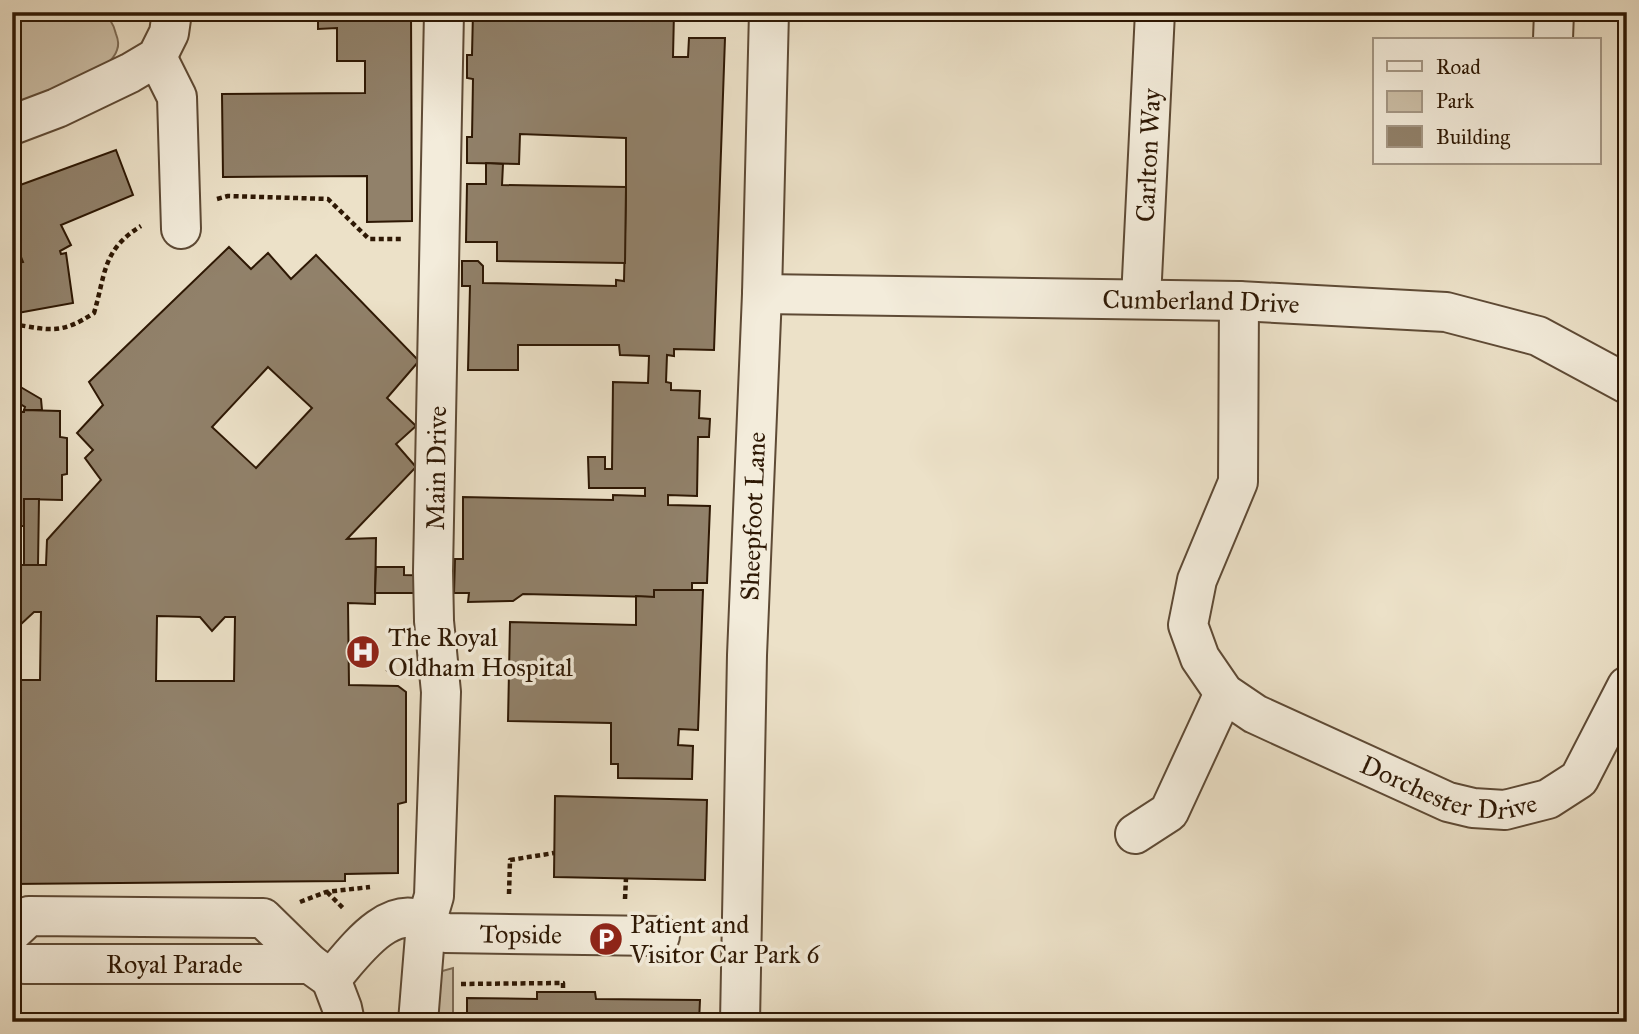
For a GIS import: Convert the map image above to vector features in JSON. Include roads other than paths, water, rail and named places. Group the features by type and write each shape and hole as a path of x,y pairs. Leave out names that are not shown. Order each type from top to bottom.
{"street":[{"path":"12,125 57,108 157,57 170,33 172,12"},
{"name":"Main Drive","path":"418,1022 426,923 434,896 441,692 434,621 433,571 444,12"},
{"name":"Sheepfoot Lane","path":"740,1022 747,655 762,294 769,12"},
{"name":"Carlton Way","path":"1142,299 1155,12"},
{"path":"1553,38 1554,12"},
{"path":"157,57 177,97 164,226"},
{"name":"Cumberland Drive","path":"762,294 1239,301 1446,312 1538,336 1627,384"},
{"name":"Dorchester Drive","path":"1239,301 1238,482 1198,580 1188,625 1200,658 1224,693 1255,713 1448,802 1472,808 1505,810 1548,799 1579,779 1627,686"},
{"path":"1135,834 1168,811 1224,693"},
{"path":"12,932 29,916 263,918 321,971 342,1008 345,1022"},
{"path":"321,971 371,933 403,917 415,916 426,923"},
{"name":"Topside","path":"426,923 445,933 660,936"},
{"name":"Royal Parade","path":"12,960 24,964 321,971"}],"place":[{"name":"The Royal Oldham Hospital","path":"363,652"},
{"name":"Patient and Visitor Car Park 6","path":"606,939"}]}
